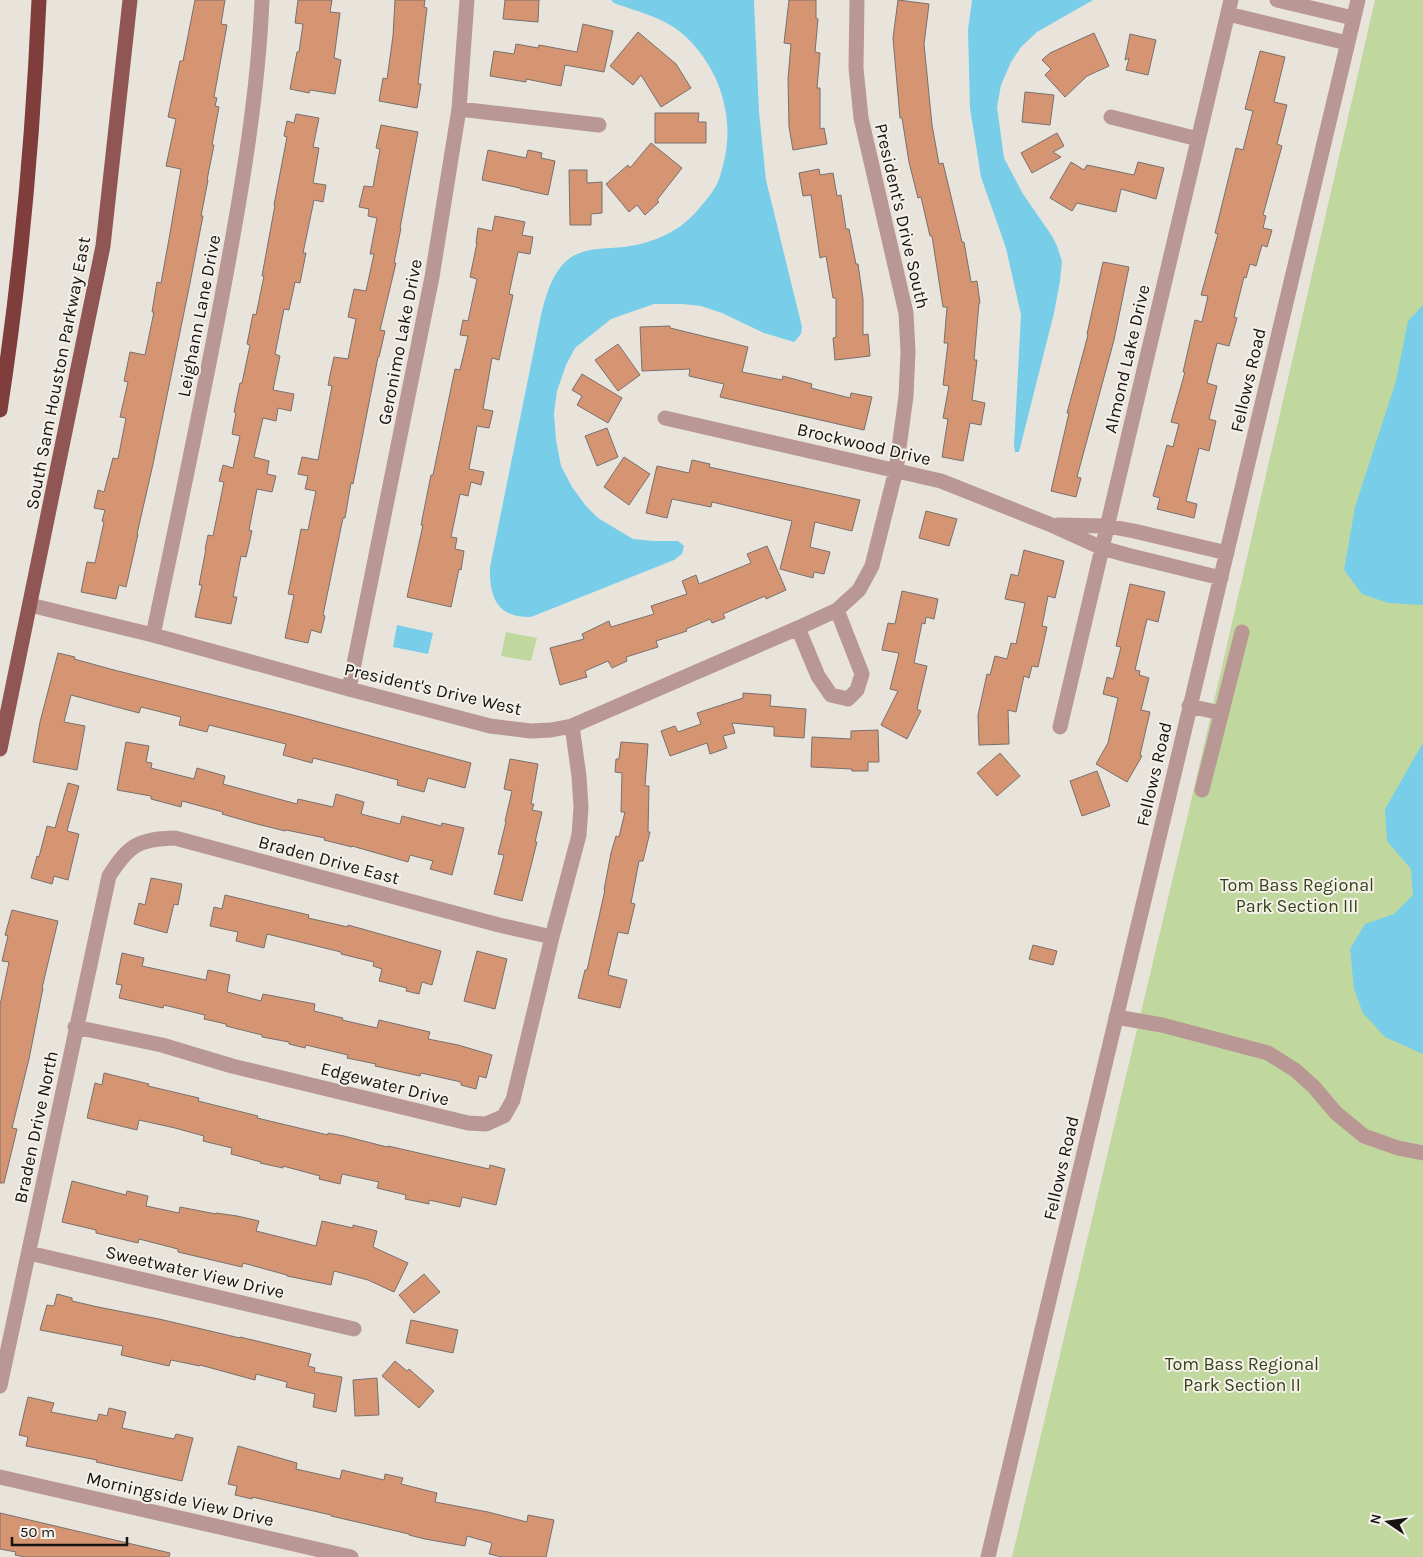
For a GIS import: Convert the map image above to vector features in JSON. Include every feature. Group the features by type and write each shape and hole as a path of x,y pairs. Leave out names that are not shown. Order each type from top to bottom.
{"highway":[{"path":"0,410 27,190 36,75 39,0"}],"main road":[{"name":"South Sam Houston Parkway East","path":"0,749 103,246 130,0"}],"street":[{"name":"Leighann Lane Drive","path":"153,635 205,389 237,217 260,52 262,0"},
{"name":"Geronimo Lake Drive","path":"349,689 432,277 459,109 466,0"},
{"name":"President's Drive South","path":"857,0 856,68 861,118 906,313 908,352 906,396 896,470"},
{"path":"1277,0 1353,18"},
{"name":"Fellows Road","path":"988,1557 1358,0"},
{"path":"1230,7 1348,43"},
{"name":"Almond Lake Drive","path":"1060,727 1230,7"},
{"path":"459,109 599,125"},
{"path":"1110,117 1198,139"},
{"name":"Brockwood Drive","path":"665,418 941,481 1049,524 1102,548 1221,578"},
{"name":"President's Drive West","path":"30,605 153,635 490,726 531,731 551,730 572,726 837,610 860,590 872,566 896,470"},
{"name":"Brockwood Drive","path":"1049,524 1108,526 1227,553"},
{"path":"798,628 818,676 831,695 848,699 857,690 862,674 837,610"},
{"path":"1202,790 1242,632"},
{"path":"1189,706 1222,713"},
{"name":"Edgewater Drive","path":"76,1027 162,1045 232,1066 468,1123 486,1124 504,1116 513,1100 552,937 579,835 581,807 572,726"},
{"name":"Braden Drive East","path":"109,876 118,861 134,846 153,839 175,838 499,925 552,937"},
{"name":"Braden Drive North","path":"0,1386 109,876"},
{"path":"1116,1018 1162,1025 1268,1053 1295,1070 1314,1087 1336,1113 1364,1136 1398,1148 1423,1153"},
{"name":"Sweetwater View Drive","path":"29,1252 354,1329"},
{"name":"Morningside View Drive","path":"0,1477 351,1557"}],"green space":[{"path":"1375,0 1423,0 1423,1557 1012,1557 1192,797"},
{"path":"506,632 537,638 531,661 501,656"}],"water":[{"path":"611,0 754,0 759,112 766,180 802,327 801,334 794,342 764,333 722,313 701,306 654,304 611,319 575,348 566,365 557,391 554,413 556,440 561,466 572,487 598,518 633,539 678,541 684,546 682,554 674,560 531,617 520,616 503,610 498,604 491,588 490,567 541,315 554,277 564,263 576,254 589,250 624,247 648,242 666,235 692,217 719,180 727,144 726,110 722,94 698,49 670,25 652,16 614,3"},
{"path":"972,0 1093,0 1037,32 1021,47 1011,62 1001,85 997,107 1004,158 1023,194 1052,236 1062,261 1054,313 1019,452 1015,452 1014,446 1021,315 1006,248 981,177 970,108 968,30"},
{"path":"1423,305 1423,605 1388,603 1362,594 1344,570 1355,507 1396,381 1408,321"},
{"path":"397,625 433,633 428,654 393,647"},
{"path":"1423,743 1423,1054 1385,1037 1363,1013 1354,989 1350,949 1365,924 1394,914 1413,895 1411,869 1387,841 1385,809"}],"building":[{"path":"195,0 225,0 221,24 227,25 214,97 217,98 215,106 219,107 212,145 214,145 190,283 138,534 126,587 119,585 116,599 81,592 87,562 95,563 104,522 102,521 105,510 94,508 98,490 104,492 113,458 118,459 126,418 120,417 128,382 124,381 130,352 145,355 154,312 152,312 157,282 161,283 181,169 166,166 176,119 168,117 180,61 183,61"},
{"path":"298,0 332,0 330,12 340,13 334,58 341,60 335,94 310,90 309,93 290,89 297,52 299,52 303,24 295,23"},
{"path":"395,0 425,0 424,7 427,8 418,84 421,84 417,108 379,101 383,78 387,79 393,36"},
{"path":"505,0 539,0 538,22 503,19"},
{"path":"789,0 816,0 816,18 818,19 815,52 820,53 817,88 820,88 820,129 824,128 827,144 793,150 789,127 788,79 791,44 784,43"},
{"path":"898,0 929,4 924,44 932,125 939,164 943,163 962,242 964,242 971,282 977,281 980,303 974,360 977,360 972,400 985,403 981,425 970,423 963,461 942,457 948,419 943,418 949,386 943,385 948,343 944,343 947,307 943,307 932,236 930,236 921,197 918,198 909,162 902,118 900,118 893,38"},
{"path":"583,24 613,31 604,72 565,65 561,86 526,79 526,82 490,76 494,51 514,54 516,44 538,48 539,45 577,52"},
{"path":"638,32 676,64 691,88 661,107 641,75 633,85 610,66"},
{"path":"1094,33 1109,66 1087,76 1065,97 1045,75 1051,69 1042,60 1050,53"},
{"path":"1130,34 1156,40 1148,75 1126,70 1129,58 1125,60"},
{"path":"1260,51 1285,57 1274,102 1287,105 1277,144 1282,146 1263,215 1266,216 1263,228 1272,230 1267,247 1262,245 1256,266 1250,264 1246,278 1244,277 1234,317 1237,318 1229,346 1217,343 1207,383 1217,386 1209,419 1216,421 1209,451 1199,448 1186,501 1197,504 1194,518 1157,509 1160,498 1153,496 1167,445 1173,447 1179,424 1171,422 1185,372 1183,372 1195,320 1202,322 1208,296 1201,295 1218,234 1215,233 1236,148 1243,150 1253,111 1245,109"},
{"path":"1025,92 1054,95 1050,125 1022,122"},
{"path":"655,113 699,113 698,122 706,122 706,143 655,143"},
{"path":"296,114 319,118 313,147 319,148 313,183 326,185 323,202 314,200 303,253 306,253 300,283 295,282 289,310 284,309 275,354 280,356 273,390 294,394 291,411 278,408 276,421 263,418 254,457 269,461 267,474 276,476 272,492 257,489 249,530 252,531 246,557 241,556 233,597 237,597 231,624 195,617 202,585 199,585 208,535 213,536 224,482 219,481 223,465 233,468 240,436 232,434 236,413 234,412 250,345 247,344 253,314 256,315 264,276 262,276 287,137 284,136 287,121 294,123"},
{"path":"381,125 418,132 394,263 396,263 380,330 385,331 378,357 353,484 351,483 345,518 343,518 323,615 325,616 321,633 311,630 308,643 285,638 294,595 288,594 301,529 308,530 316,491 305,489 308,476 298,474 302,457 318,460 332,386 328,385 334,357 348,359 356,319 348,317 354,289 366,291 374,254 370,254 377,218 368,216 369,209 359,207 364,186 373,187 380,149 376,148"},
{"path":"1057,133 1064,146 1053,152 1061,157 1032,173 1021,153"},
{"path":"651,143 682,168 657,200 659,202 645,215 637,205 629,212 606,184 628,165 630,168"},
{"path":"488,150 526,158 528,150 542,153 541,158 555,161 548,195 482,180"},
{"path":"1071,162 1084,170 1087,165 1134,175 1138,162 1164,168 1156,199 1121,189 1116,212 1077,203 1072,211 1050,198"},
{"path":"819,169 820,175 833,173 837,196 841,195 846,229 849,229 856,264 858,264 863,299 863,335 868,334 870,356 835,360 833,338 836,337 836,298 833,298 826,256 820,258 811,195 803,196 799,173"},
{"path":"569,170 587,170 587,183 602,182 602,213 591,214 591,225 570,225"},
{"path":"495,216 525,222 522,235 533,237 530,254 518,252 509,294 513,295 499,360 492,358 483,409 493,411 489,428 477,426 469,469 484,472 481,485 471,482 468,496 460,494 451,537 457,538 455,549 464,551 451,607 407,597 423,525 421,525 431,475 433,475 455,369 460,370 468,336 460,335 463,320 468,321 477,279 470,277 478,228 492,231"},
{"path":"1103,262 1129,267 1114,340 1077,477 1081,478 1076,497 1051,491 1069,413 1067,413 1088,335"},
{"path":"670,326 670,328 748,347 742,372 782,380 783,376 812,384 811,388 850,398 851,393 872,397 864,430 720,397 724,384 689,376 690,369 642,371 640,327"},
{"path":"618,344 640,375 618,391 595,360"},
{"path":"582,374 622,398 608,423 577,405 582,396 572,390"},
{"path":"607,428 618,457 597,466 585,436"},
{"path":"624,457 650,474 629,505 604,487"},
{"path":"692,460 710,464 709,467 860,500 852,531 815,522 810,547 830,552 824,574 814,572 813,578 780,569 792,521 712,502 711,507 672,499 667,518 646,513 657,466 689,473"},
{"path":"926,511 957,519 949,546 919,538"},
{"path":"767,546 786,590 766,599 765,596 723,614 725,618 712,623 710,619 686,629 687,631 656,641 658,647 626,657 627,661 612,668 608,661 585,671 587,677 560,685 550,648 584,639 582,634 609,621 611,627 654,614 651,606 687,594 682,581 696,575 699,584 751,563 747,554"},
{"path":"1024,550 1064,561 1055,598 1048,596 1042,626 1047,627 1038,667 1032,666 1029,678 1024,676 1016,712 1008,710 1009,744 979,745 978,715 987,674 990,675 995,656 1007,659 1011,643 1016,644 1025,603 1005,599 1011,574 1018,576"},
{"path":"1130,584 1165,592 1158,622 1147,619 1135,670 1140,671 1139,675 1149,678 1141,710 1150,712 1140,755 1142,756 1127,782 1096,764 1108,743 1118,698 1103,694 1107,677 1113,679 1121,647 1116,646"},
{"path":"902,591 938,599 934,619 926,617 925,624 922,623 914,663 927,666 917,709 921,711 907,739 881,725 898,691 890,689 899,653 882,650 888,623 895,624"},
{"path":"58,653 114,670 293,715 471,763 465,788 428,778 424,792 397,785 398,780 349,767 313,758 312,763 283,755 286,744 209,725 207,732 179,725 181,717 141,707 139,713 71,695 64,722 85,726 77,770 33,762 40,722"},
{"path":"743,693 771,695 770,706 806,709 804,738 774,736 774,727 732,723 735,733 723,736 727,748 710,754 707,743 670,756 661,731 675,726 678,732 701,724 697,713 743,698"},
{"path":"878,730 879,762 868,762 868,771 811,767 812,737 851,739 851,731"},
{"path":"126,742 149,746 146,762 152,763 151,768 194,779 197,768 225,776 223,784 297,804 298,799 333,807 336,794 364,802 361,814 400,824 402,816 441,826 442,823 464,828 452,875 430,869 433,861 410,855 408,862 324,840 325,838 257,824 222,814 223,812 182,801 181,807 151,799 151,796 117,790"},
{"path":"621,742 648,744 645,786 649,786 648,832 650,832 643,861 639,861 631,903 635,904 628,934 618,932 608,975 627,980 620,1008 578,998 585,970 587,970 605,890 611,853 616,836 619,837 625,812 621,812 622,773 615,772 616,759 619,759"},
{"path":"1000,753 1020,776 997,796 977,773"},
{"path":"510,759 538,764 531,804 534,804 532,810 542,812 535,842 537,842 522,901 494,894 504,855 498,854 512,791 504,789"},
{"path":"1097,771 1110,806 1082,816 1070,781"},
{"path":"68,783 79,786 67,831 79,834 68,880 54,876 52,884 31,878 47,826 55,828"},
{"path":"151,878 182,884 178,905 174,904 167,933 134,924 139,903 145,905"},
{"path":"225,895 309,915 308,918 348,927 348,925 441,951 432,985 422,982 419,994 406,991 407,988 379,981 382,969 373,966 374,962 267,934 264,948 236,941 238,932 210,926 214,907 222,909"},
{"path":"12,910 58,921 42,988 29,1059 12,1128 17,1129 4,1183 0,1183 0,1005 9,962 2,961 8,936 5,935"},
{"path":"1033,945 1057,951 1053,965 1029,959"},
{"path":"477,951 507,959 495,1009 464,1001"},
{"path":"122,953 144,958 142,966 206,980 208,970 230,975 227,992 261,1001 263,994 315,1004 314,1011 377,1028 379,1020 430,1032 428,1039 492,1055 486,1078 479,1076 476,1089 461,1085 461,1082 421,1073 420,1076 375,1066 376,1064 347,1058 348,1055 306,1045 305,1048 289,1044 289,1042 262,1037 262,1035 204,1019 205,1015 164,1005 163,1008 119,998 122,985 116,984"},
{"path":"104,1073 199,1098 198,1101 258,1116 257,1118 328,1135 328,1133 344,1136 489,1169 490,1165 505,1169 496,1205 462,1197 460,1207 429,1200 429,1204 405,1199 406,1195 377,1188 379,1182 342,1174 340,1184 319,1179 320,1176 283,1166 283,1168 260,1163 231,1154 232,1148 203,1141 204,1136 175,1128 139,1120 137,1130 87,1118 95,1083 102,1085"},
{"path":"72,1181 126,1195 127,1191 148,1196 146,1206 179,1213 180,1207 259,1221 256,1231 316,1246 322,1221 353,1228 353,1225 377,1231 373,1247 408,1263 394,1292 368,1280 334,1271 331,1285 287,1276 243,1263 242,1267 178,1252 178,1249 139,1239 138,1243 96,1233 96,1230 62,1222"},
{"path":"424,1274 440,1292 414,1313 399,1295"},
{"path":"57,1294 72,1298 72,1301 311,1354 308,1366 315,1368 314,1372 342,1377 336,1412 313,1407 315,1394 286,1387 287,1382 256,1374 255,1380 200,1365 171,1360 169,1366 121,1355 123,1346 40,1330 47,1305 54,1306"},
{"path":"411,1320 458,1330 453,1353 406,1343"},
{"path":"395,1361 407,1371 409,1369 434,1391 419,1408 382,1376"},
{"path":"377,1378 379,1415 355,1416 353,1380"},
{"path":"28,1397 54,1403 51,1412 97,1421 99,1414 107,1416 109,1408 126,1412 122,1428 174,1439 176,1434 193,1438 182,1481 96,1462 97,1460 26,1446 28,1437 19,1435"},
{"path":"238,1446 297,1463 296,1469 340,1479 342,1470 384,1480 385,1474 403,1478 401,1484 437,1493 435,1502 527,1522 528,1515 554,1520 546,1557 502,1557 489,1554 492,1543 467,1536 465,1546 425,1539 331,1515 252,1497 252,1499 235,1495 237,1486 228,1484"},
{"path":"0,1513 170,1553 169,1557 25,1557 15,1555 16,1552 0,1549"}],"park label":[{"name":"Tom Bass Regional Park Section III","path":"1297,895"},
{"name":"Tom Bass Regional Park Section II","path":"1242,1374"}]}
